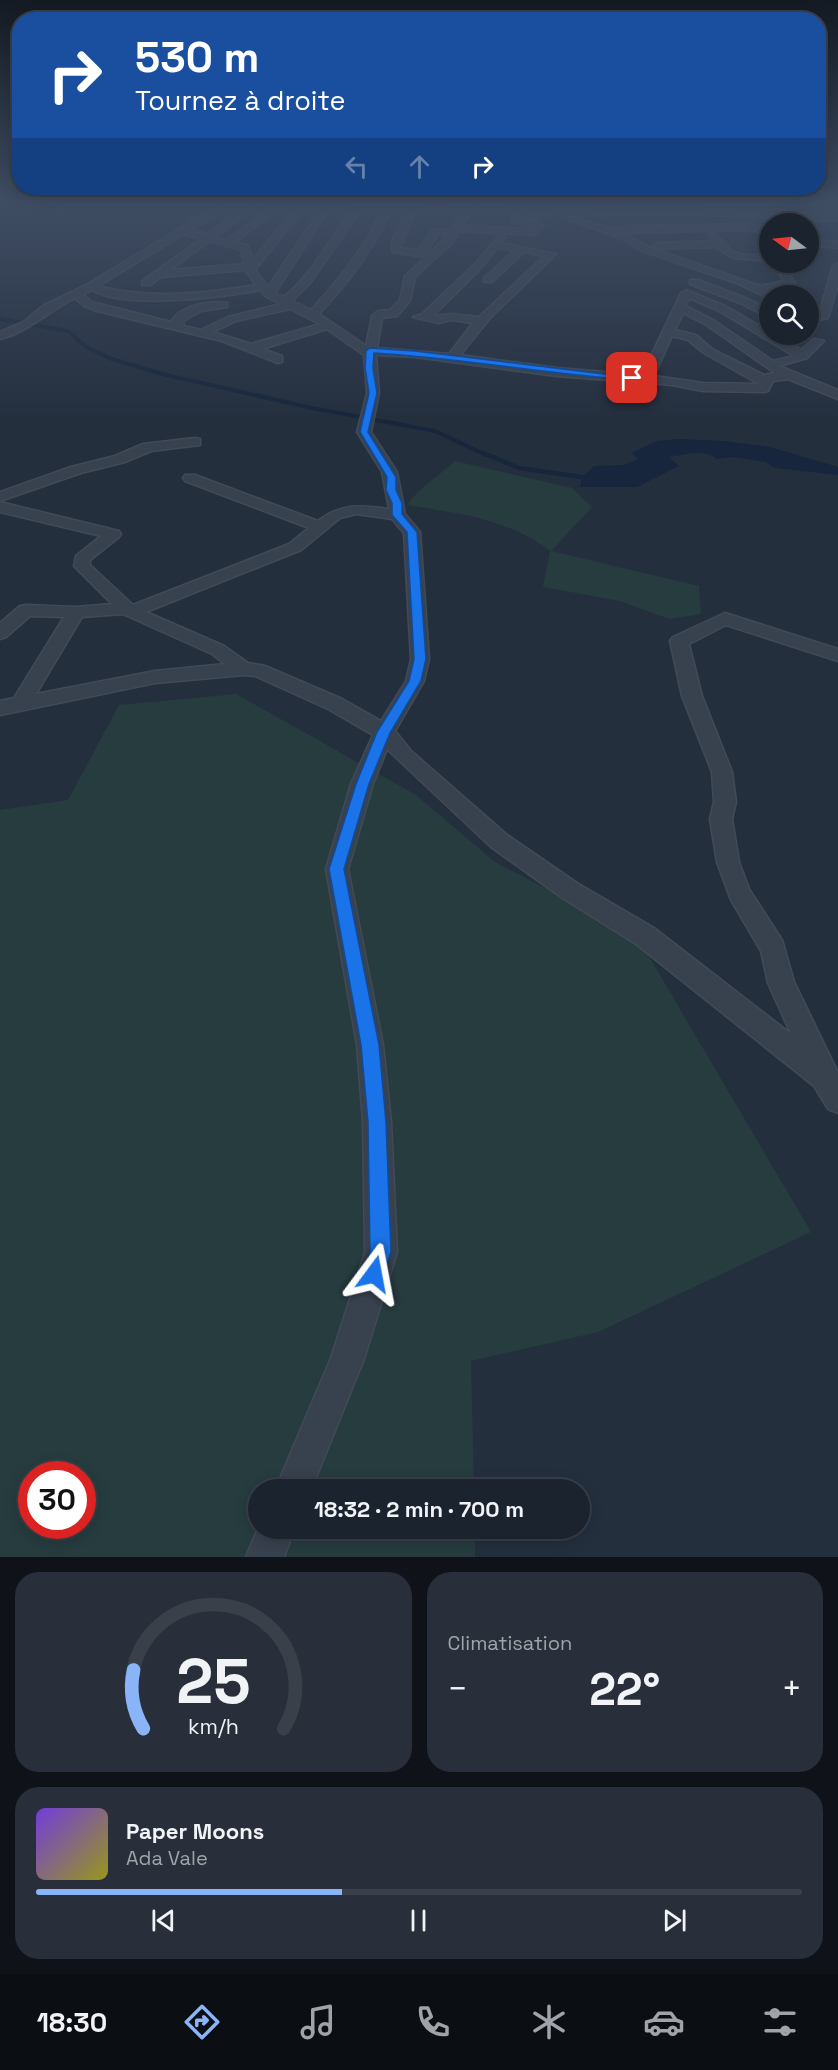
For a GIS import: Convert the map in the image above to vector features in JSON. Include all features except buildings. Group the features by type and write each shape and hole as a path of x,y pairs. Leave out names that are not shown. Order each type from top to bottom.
{"street":[{"path":"93,288 112,275"},
{"path":"0,336 29,323 48,308 112,280 117,275"},
{"path":"157,275 141,283 227,281"},
{"path":"93,288 112,295 180,295 236,275"},
{"path":"200,334 232,319 247,275"},
{"path":"256,275 370,352 452,358 557,372 646,379 726,389 764,388 766,381"},
{"path":"265,275 304,286 306,275"},
{"path":"248,349 320,320 345,275"},
{"path":"393,314 405,301 411,275"},
{"path":"425,318 467,275"},
{"path":"488,280 494,275"},
{"path":"452,358 481,321 529,275"},
{"path":"646,379 666,332 694,282 702,275"},
{"path":"722,275 759,290"},
{"path":"781,285 790,283 785,275"},
{"path":"112,280 123,281"},
{"path":"694,282 716,289 759,310"},
{"path":"819,313 835,286"},
{"path":"689,294 716,289"},
{"path":"76,294 88,304 101,309 226,339 278,359"},
{"path":"689,294 723,309 803,356"},
{"path":"397,515 397,503 391,490 392,477 364,432 373,393 369,368 377,315 393,314 441,320 451,316 463,304 447,297"},
{"path":"179,326 176,324 178,319 198,308 240,303"},
{"path":"680,307 710,322 788,375 838,395"},
{"path":"451,316 481,321"},
{"path":"819,317 832,321 819,340"},
{"path":"666,332 692,337 708,351 766,381 788,375"},
{"path":"771,365 803,356 814,345"},
{"path":"0,497 76,470 120,459 148,447 195,442"},
{"path":"190,478 321,526"},
{"path":"0,507 113,534 81,562 82,566 129,610 203,642 244,669"},
{"path":"0,633 26,610 76,612 129,610 295,547 335,515 356,509 397,515 412,532 420,659 415,681 384,732 362,784 337,869 370,1045 377,1122 381,1252 347,1359 298,1479"},
{"path":"21,703 76,612"},
{"path":"831,1087 781,983 773,948 739,893 728,862 721,819 725,802 722,772 692,696 679,641 725,619 838,655"},
{"path":"0,708 155,677 244,669 258,670 335,704 384,732 404,756 499,841 569,890 645,936 730,1000 831,1087"},
{"path":"266,1557 273,1539"}],"green space":[{"path":"455,461 572,488 592,507 551,551 699,586 701,614 669,619 620,601 543,587 550,551 534,540 500,524 482,519 407,505"},
{"path":"236,694 416,795 495,862 637,936 811,1232 598,1332 471,1361 474,1479 248,1479 248,1539 475,1539 475,1557 0,1557 0,810 68,800 119,705"}],"water":[{"path":"679,439 725,441 770,447 838,467 838,475 775,468 765,462 733,457 717,459 706,454 694,453 669,457 679,466 637,487 580,487 582,477 594,466 624,465 638,459 631,453 657,441"}],"waterway":[{"path":"0,319 68,331 85,346 109,358 162,374 312,408 435,431 486,455"},
{"path":"483,453 519,468 582,477"}],"route":[{"path":"374,1274 381,1252 377,1122 370,1045 337,869 354,818 362,784 384,732 415,681 420,659 420,633 417,584 413,568 415,556 412,532 397,515 397,503 391,490 392,477 364,432 373,393 369,368 370,351 415,353 557,372 632,378"}]}
